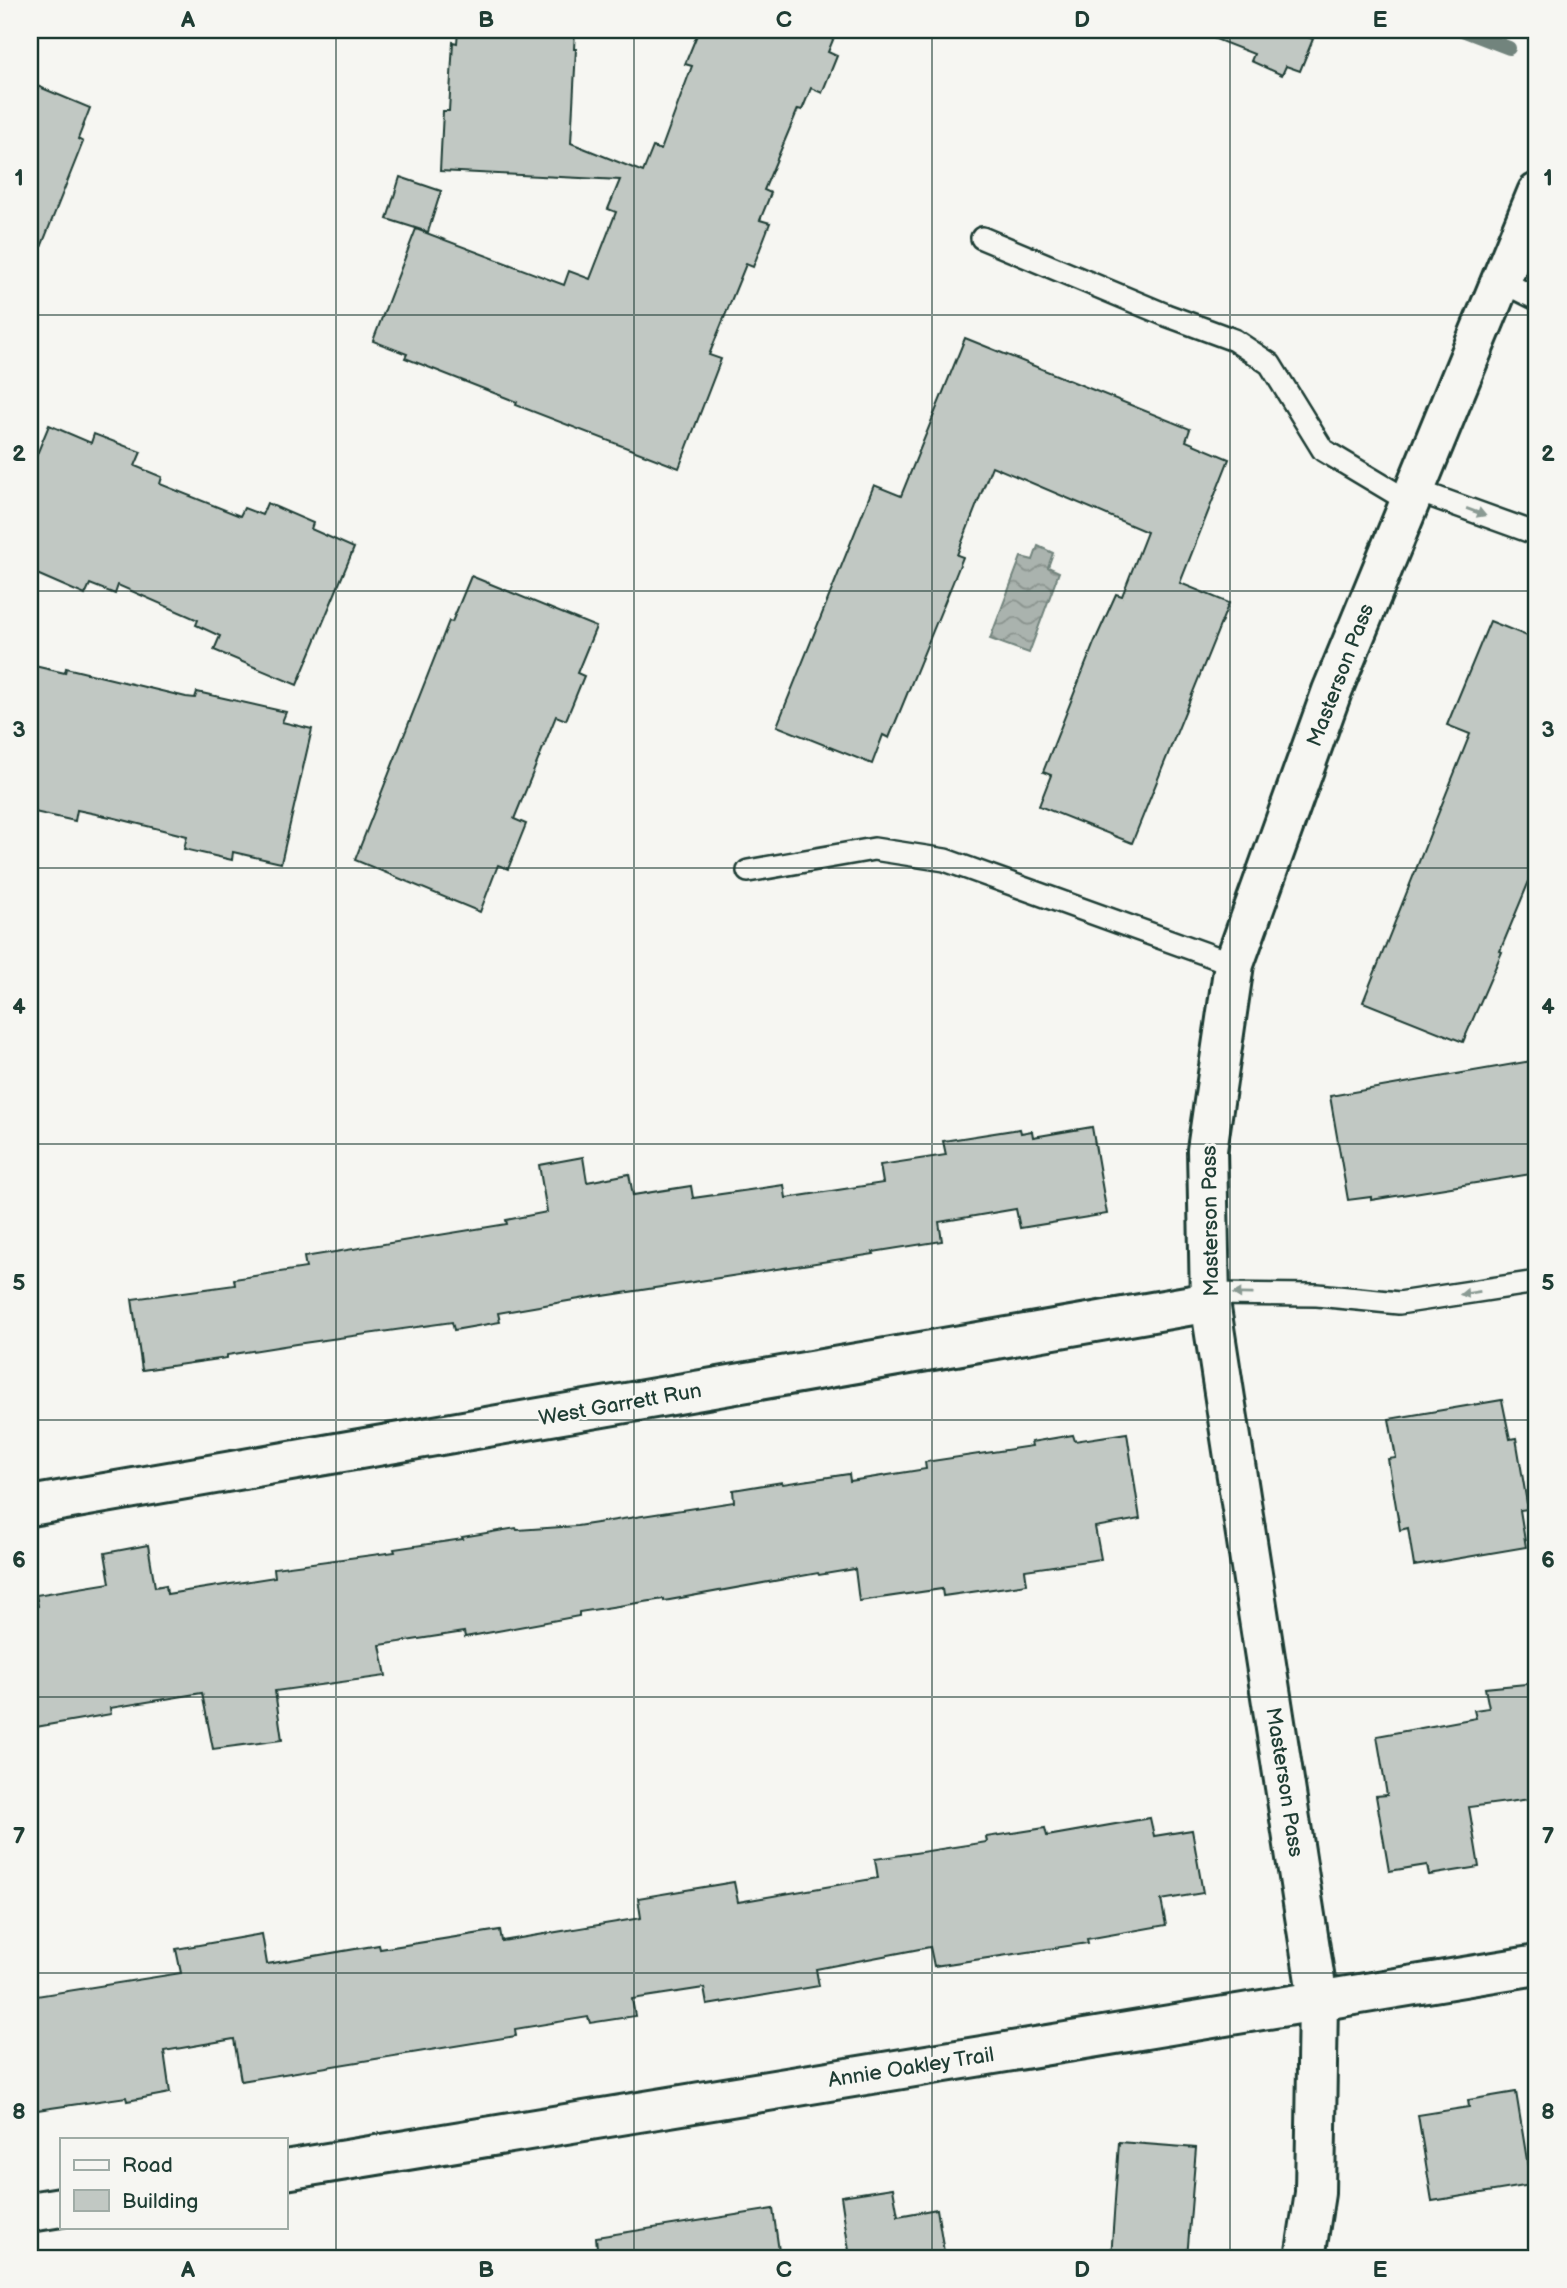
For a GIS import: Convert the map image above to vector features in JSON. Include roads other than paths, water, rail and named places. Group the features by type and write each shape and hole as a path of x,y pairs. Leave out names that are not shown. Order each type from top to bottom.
{"street":[{"name":"Masterson Pass","path":"1305,2258 1315,2193 1318,2000 1210,1298 1207,1150 1234,964 1332,691 1537,192"},
{"name":"West Garrett Run","path":"30,1506 1210,1298"},
{"name":"Annie Oakley Trail","path":"287,2170 1537,1965"},
{"path":"30,2212 60,2207"}],"lane":[{"path":"982,238 1166,315 1234,340 1270,364 1323,450 1412,496 1537,534"},
{"path":"1500,281 1537,299"},
{"path":"748,871 874,849 945,860 1234,964"},
{"path":"1210,1298 1317,1295 1399,1303 1537,1282"}],"water":[{"path":"1038,546 1053,553 1048,567 1059,572 1029,653 990,639 1021,557 1033,560"}],"waterway":[{"path":"1462,30 1509,48"}]}
